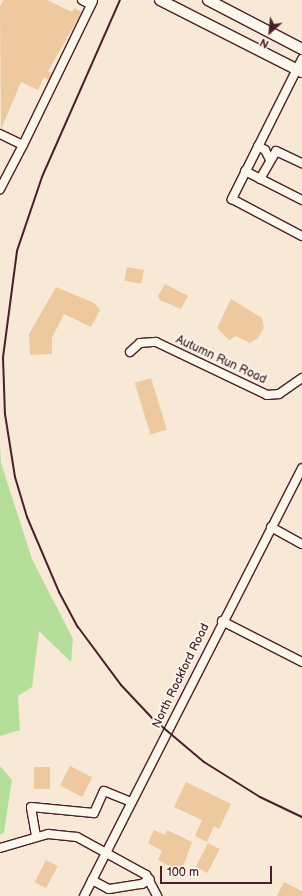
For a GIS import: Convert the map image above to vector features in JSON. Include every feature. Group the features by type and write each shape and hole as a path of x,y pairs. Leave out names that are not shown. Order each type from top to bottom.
{"main road":[{"path":"160,0 299,71"},
{"path":"208,0 302,49"}],"street":[{"path":"0,189 93,2 82,0"},
{"path":"302,59 299,71 258,146 232,199 302,236"},
{"path":"0,134 23,145"},
{"path":"258,146 265,150 270,160"},
{"path":"260,179 276,151 302,163"},
{"path":"245,171 302,200"},
{"name":"Autumn Run Road","path":"130,352 140,343 156,342 267,395 279,394 302,378"},
{"name":"North Rockford Road","path":"84,896 222,621 302,468"},
{"path":"271,527 302,544"},
{"path":"222,621 302,662"},
{"path":"36,836 31,807 94,813 104,790 130,802"},
{"path":"0,848 36,836 48,834 77,837 150,878 157,896"},
{"path":"92,880 109,889 142,884 150,878"}],"green space":[{"path":"0,446 1,463 32,559 73,639 71,662 39,631 32,687 18,696 20,730 0,736"},
{"path":"0,766 12,780 4,832 0,835"}],"building":[{"path":"3,0 47,0 72,12 74,8 82,12 48,71 52,73 49,80 44,77 38,90 21,82 1,129 0,7"},
{"path":"127,267 144,270 141,284 125,281"},
{"path":"165,284 188,296 181,309 160,300 158,296"},
{"path":"56,287 94,303 100,310 91,327 64,314 52,338 52,354 30,355 29,334"},
{"path":"231,299 262,318 264,328 258,338 250,343 236,336 229,340 217,328"},
{"path":"151,378 167,430 151,435 135,383"},
{"path":"70,766 92,777 82,797 60,786"},
{"path":"34,767 50,767 50,789 34,789"},
{"path":"186,782 231,804 219,829 214,826 207,842 195,836 202,820 174,807"},
{"path":"154,830 165,835 167,830 192,842 181,872 158,860 162,851 148,843"},
{"path":"208,843 220,849 207,873 196,867"},
{"path":"46,860 58,866 46,888 35,882"},
{"path":"284,882 302,891 302,896 277,896"}],"railway":[{"path":"120,0 42,177 17,251 3,358 5,414 15,477 27,517 59,592 78,627 121,685 153,719 204,762 260,797 302,817"}]}
